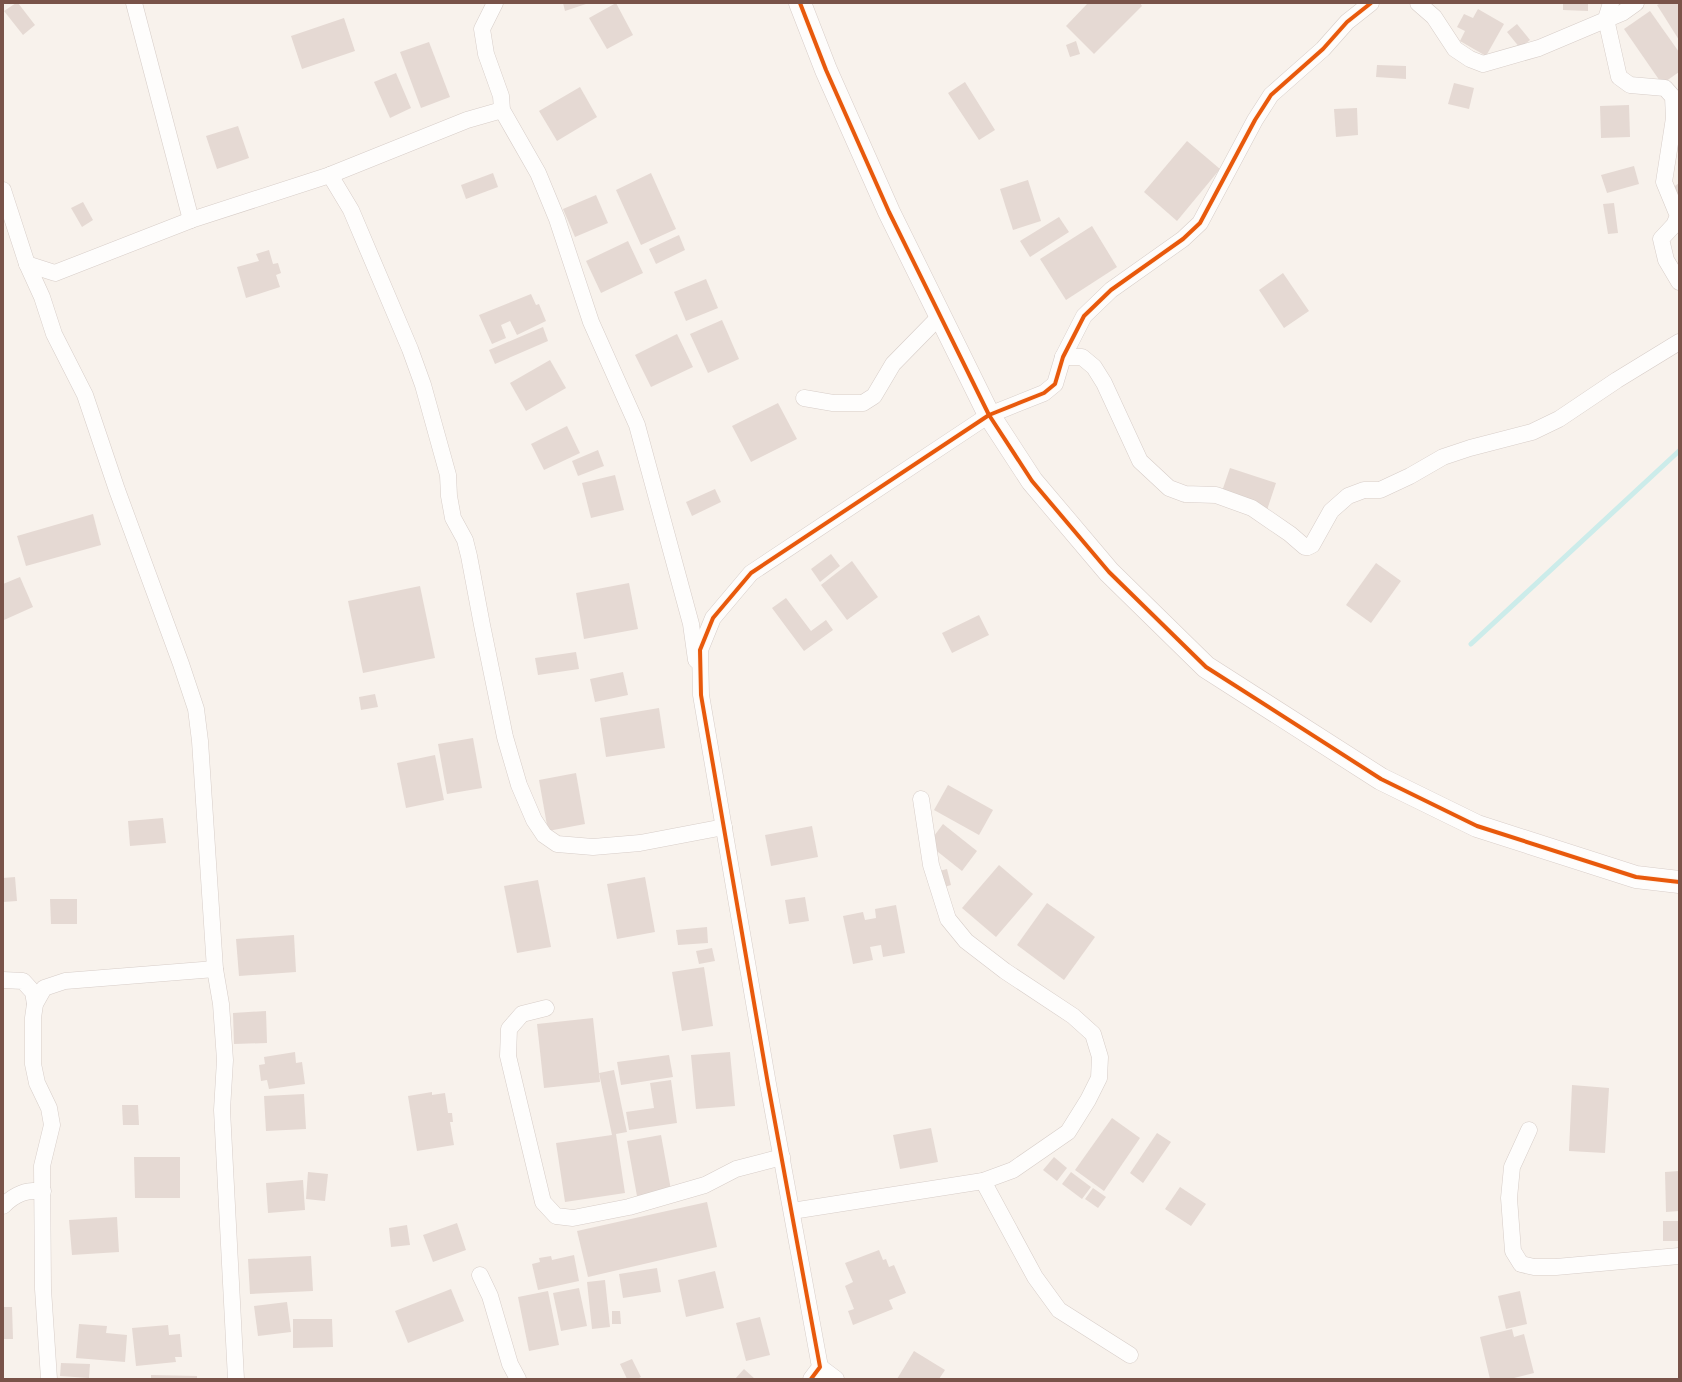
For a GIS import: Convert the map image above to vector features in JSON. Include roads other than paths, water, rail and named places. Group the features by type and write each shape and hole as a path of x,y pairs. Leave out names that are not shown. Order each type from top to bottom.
{"street":[{"path":"134,3 191,220"},
{"path":"495,3 482,29 486,54 501,96 502,110 538,173 557,219 591,322 637,425 691,624 701,695 792,1211 815,1373 836,1379"},
{"path":"800,3 826,70 886,205 989,416 1032,481 1109,572 1206,667 1380,779 1477,826 1636,878 1679,882"},
{"path":"701,695 700,650 714,618 751,573 989,416 1044,393 1055,384 1063,357 1084,316 1111,290 1183,239 1200,223 1255,120 1271,96 1323,49 1347,22 1371,3"},
{"path":"1418,3 1434,17 1455,49 1470,59 1483,64 1539,48 1622,13 1636,3"},
{"path":"1611,3 1606,19 1619,77 1630,85 1665,88 1676,95 1674,145 1664,182 1678,216 1674,225 1661,239 1666,260 1679,282"},
{"path":"28,264 55,272 191,220 330,174 467,120 502,110"},
{"path":"330,174 351,210 410,349 423,385 448,475 449,496 453,518 465,540 470,556 482,625 505,737 519,785 534,820 544,835 556,844 593,847 640,843 724,826"},
{"path":"3,190 54,334 85,395 117,490 196,709 215,969 221,1004 225,1060 222,1110 236,1379"},
{"path":"42,297 55,272"},
{"path":"804,398 833,403 863,403 874,396 892,364 940,316"},
{"path":"1063,357 1082,357 1094,367 1104,383 1140,461 1169,488 1185,494 1216,495 1252,508 1290,534 1305,547 1308,547 1312,545 1331,511 1348,496 1364,490 1380,490 1410,476 1443,457 1470,448 1532,432 1559,420 1618,380 1679,342"},
{"path":"792,1211 983,1181 1013,1170 1068,1132 1088,1100 1099,1078 1100,1057 1093,1034 1073,1016 1005,971 966,941 948,919 931,865 920,799"},
{"path":"35,1004 44,988 65,981 215,969"},
{"path":"3,980 23,982 33,992 35,1004 33,1018 33,1064 37,1083 49,1108 52,1125 42,1166 43,1289 49,1379"},
{"path":"546,1008 522,1014 509,1029 508,1056 543,1202 556,1216 573,1218 629,1206 705,1185 736,1169 782,1157"},
{"path":"1530,1130 1512,1167 1509,1198 1513,1251 1521,1264 1534,1267 1556,1267 1679,1256"},
{"path":"983,1181 1035,1277 1059,1310 1130,1355"},
{"path":"3,1206 21,1192 30,1190 42,1191"},
{"path":"480,1275 490,1296 510,1364 518,1379"}],"waterway":[{"path":"1471,644 1679,451"}]}
